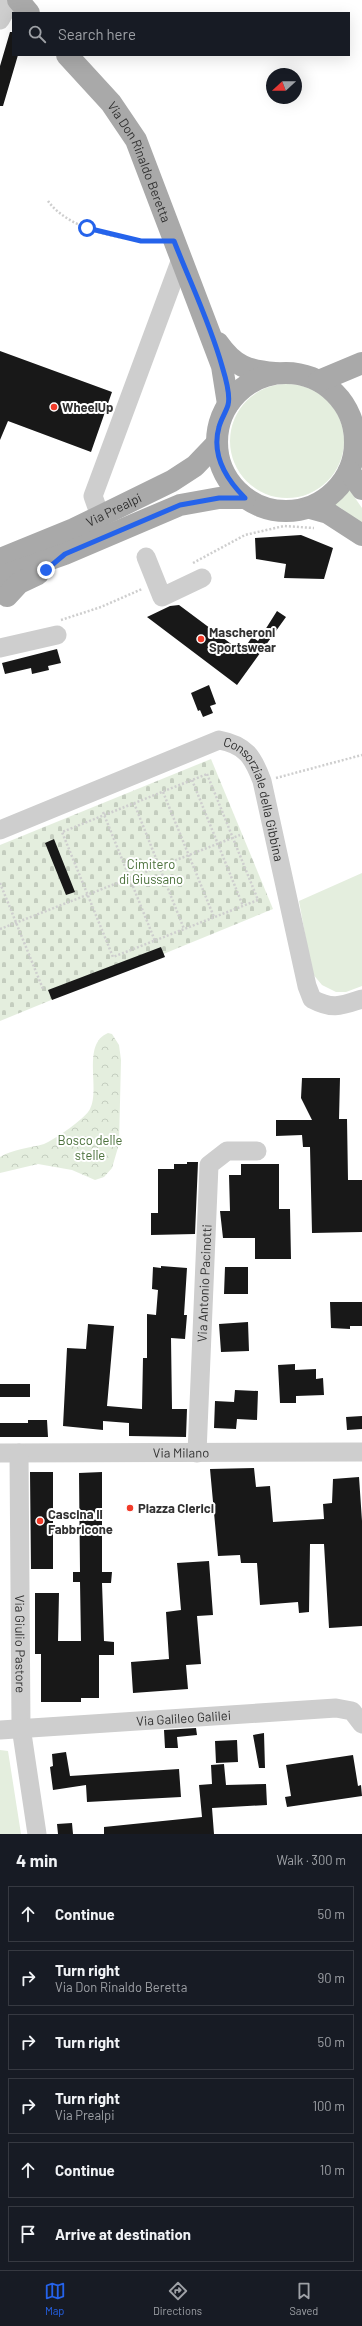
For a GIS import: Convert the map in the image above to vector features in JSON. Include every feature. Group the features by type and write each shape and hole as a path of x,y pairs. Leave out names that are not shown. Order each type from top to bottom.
{"main road":[{"path":"18,0 28,12"},
{"name":"Via Don Rinaldo Beretta","path":"68,56 111,103 136,140 222,366 228,404"},
{"name":"Via Don Rinaldo Beretta","path":"208,328 224,351 238,365 256,372 276,373"},
{"path":"319,381 362,363"},
{"path":"276,373 306,375 319,381 336,394 349,411 359,428 356,448 345,480 334,494 310,508 282,512 262,507 245,498 230,483 220,464 217,443 218,429 228,404 249,383 276,373"},
{"name":"Via Prealpi","path":"0,559 100,516 172,481 195,466 217,443"},
{"path":"349,471 362,489"},
{"name":"Via Prealpi","path":"2,594 19,583 46,570 65,554 180,505 219,498 245,498"},
{"path":"310,508 328,513 362,535"}],"street":[{"path":"0,20 7,8 9,0"},
{"path":"0,30 12,25"},
{"path":"100,516 93,496 177,250"},
{"path":"146,557 162,596 202,578"},
{"path":"0,648 57,636"},
{"name":"Consorziale della Gibbina","path":"0,830 219,740 233,743 245,750 255,762 262,781 307,986 312,999 325,1006 339,1007 362,999"},
{"name":"Via Antonio Pacinotti","path":"196,1453 209,1165 227,1152 257,1151"},
{"name":"Via Milano","path":"9,1453 362,1452"},
{"name":"Via Giulio Pastore","path":"9,1453 21,1727 37,1834"},
{"name":"Via Galileo Galilei","path":"0,1730 21,1727 336,1708 359,1715"}],"path":[{"path":"48,201 55,211 66,220 87,228 177,250"},
{"path":"262,781 362,755"},
{"path":"207,774 258,900 113,958 62,832 104,813 192,780 207,774"},
{"path":"192,780 243,906"},
{"path":"163,792 214,917"},
{"path":"134,803 184,929"},
{"path":"104,813 155,941"},
{"path":"0,929 240,834"},
{"path":"0,883 42,989"}],"green space":[{"path":"287,384 309,388 328,400 340,419 344,441 340,463 328,482 309,494 287,498 265,494 246,482 234,463 230,441 234,419 246,400 265,388"},
{"path":"346,485 362,508 362,524 341,508 330,503"},
{"name":"Cimitero di Giussano","path":"211,759 273,909 0,1021 0,845"},
{"path":"362,873 362,986 346,992 336,992 322,985 312,973 299,901"},
{"name":"Bosco delle stelle","path":"108,1033 112,1034 119,1045 121,1060 119,1144 112,1168 104,1177 95,1180 72,1170 38,1164 0,1173 0,1157 10,1152 49,1142 83,1118 87,1113 93,1100 93,1057 95,1047 100,1039"},
{"path":"0,1750 8,1751 21,1834 0,1834"}],"building":[{"path":"10,32 12,32 12,56 18,56 3,106 0,106 0,66"},
{"name":"WheelUp","path":"0,351 112,392 91,452 8,421 0,440"},
{"path":"301,535 333,548 324,579 284,578 286,564 256,559 255,538"},
{"name":"Mascheroni Sportswear","path":"179,605 242,652 252,637 258,641 277,611 286,617 237,685 147,617 170,606"},
{"path":"57,649 61,663 48,666 49,670 32,674 31,668 5,674 2,663"},
{"path":"209,685 216,704 210,706 213,713 203,717 200,710 198,711 191,693"},
{"path":"54,839 75,892 66,895 45,843"},
{"path":"161,947 165,957 52,1000 48,990"},
{"path":"302,1078 340,1078 339,1119 347,1119 348,1180 362,1180 362,1232 312,1233 310,1147 303,1147 302,1135 276,1136 276,1120 312,1120 301,1098"},
{"path":"187,1162 198,1162 195,1234 151,1235 151,1213 158,1213 158,1169 174,1169 174,1164 187,1164"},
{"path":"241,1164 279,1164 279,1209 290,1209 291,1259 255,1259 255,1238 223,1238 220,1211 230,1211 229,1175 241,1175"},
{"path":"161,1266 187,1268 184,1315 187,1315 185,1339 171,1338 172,1409 187,1409 186,1437 129,1436 129,1423 103,1421 103,1430 63,1426 67,1348 86,1349 88,1324 114,1326 107,1406 142,1409 143,1358 147,1358 147,1314 156,1315 158,1290 152,1289 153,1267 161,1268"},
{"path":"225,1267 248,1267 248,1294 224,1294"},
{"path":"330,1302 362,1302 362,1326 350,1326 350,1329 331,1328"},
{"path":"248,1322 249,1351 221,1352 219,1324"},
{"path":"295,1364 295,1370 316,1369 316,1379 323,1378 324,1395 296,1396 296,1403 280,1403 278,1365"},
{"path":"0,1384 30,1384 30,1397 0,1397"},
{"path":"235,1390 258,1391 257,1420 237,1419 236,1429 214,1428 215,1401 234,1402"},
{"path":"362,1416 362,1429 347,1430 346,1417"},
{"path":"28,1420 47,1420 48,1437 0,1437 0,1423 28,1423"},
{"path":"254,1468 256,1487 270,1486 273,1522 324,1519 323,1504 332,1503 333,1479 359,1477 362,1521 362,1626 329,1628 324,1544 310,1544 309,1612 299,1613 298,1602 260,1605 257,1563 241,1563 240,1555 218,1556 210,1469"},
{"name":"Cascina Il Fabbricone","path":"30,1472 53,1472 53,1569 31,1569"},
{"path":"102,1472 102,1572 112,1572 111,1583 102,1583 104,1641 114,1642 114,1655 99,1655 99,1698 81,1698 81,1702 41,1702 41,1654 35,1654 35,1593 59,1593 58,1641 81,1641 80,1582 73,1582 73,1572 80,1572 79,1473"},
{"path":"209,1561 213,1615 197,1616 201,1664 186,1665 188,1689 133,1693 131,1662 169,1659 166,1612 181,1610 177,1563"},
{"path":"196,1728 197,1735 177,1737 178,1748 165,1748 164,1730"},
{"path":"264,1733 265,1768 259,1768 253,1735"},
{"path":"237,1740 238,1762 216,1763 215,1741"},
{"path":"66,1752 70,1776 179,1769 181,1797 87,1802 86,1785 53,1790 50,1767 53,1766 52,1754"},
{"path":"353,1755 358,1786 361,1785 362,1796 287,1807 285,1797 291,1796 286,1765"},
{"path":"224,1764 226,1785 266,1784 267,1805 212,1808 214,1834 104,1834 104,1827 202,1817 199,1785 212,1784 211,1765"},
{"path":"72,1823 73,1834 58,1834 57,1824"}],"place":[{"name":"WheelUp","path":"54,407"},
{"name":"Mascheroni Sportswear","path":"201,639"},
{"name":"Piazza Clerici","path":"130,1508"},
{"name":"Cascina Il Fabbricone","path":"40,1521"}],"route":[{"path":"46,570 65,554 180,505 219,498 245,498 230,483 220,464 217,443 218,429 228,404 227,388 222,366 174,241 141,241 122,238 87,228"}]}
